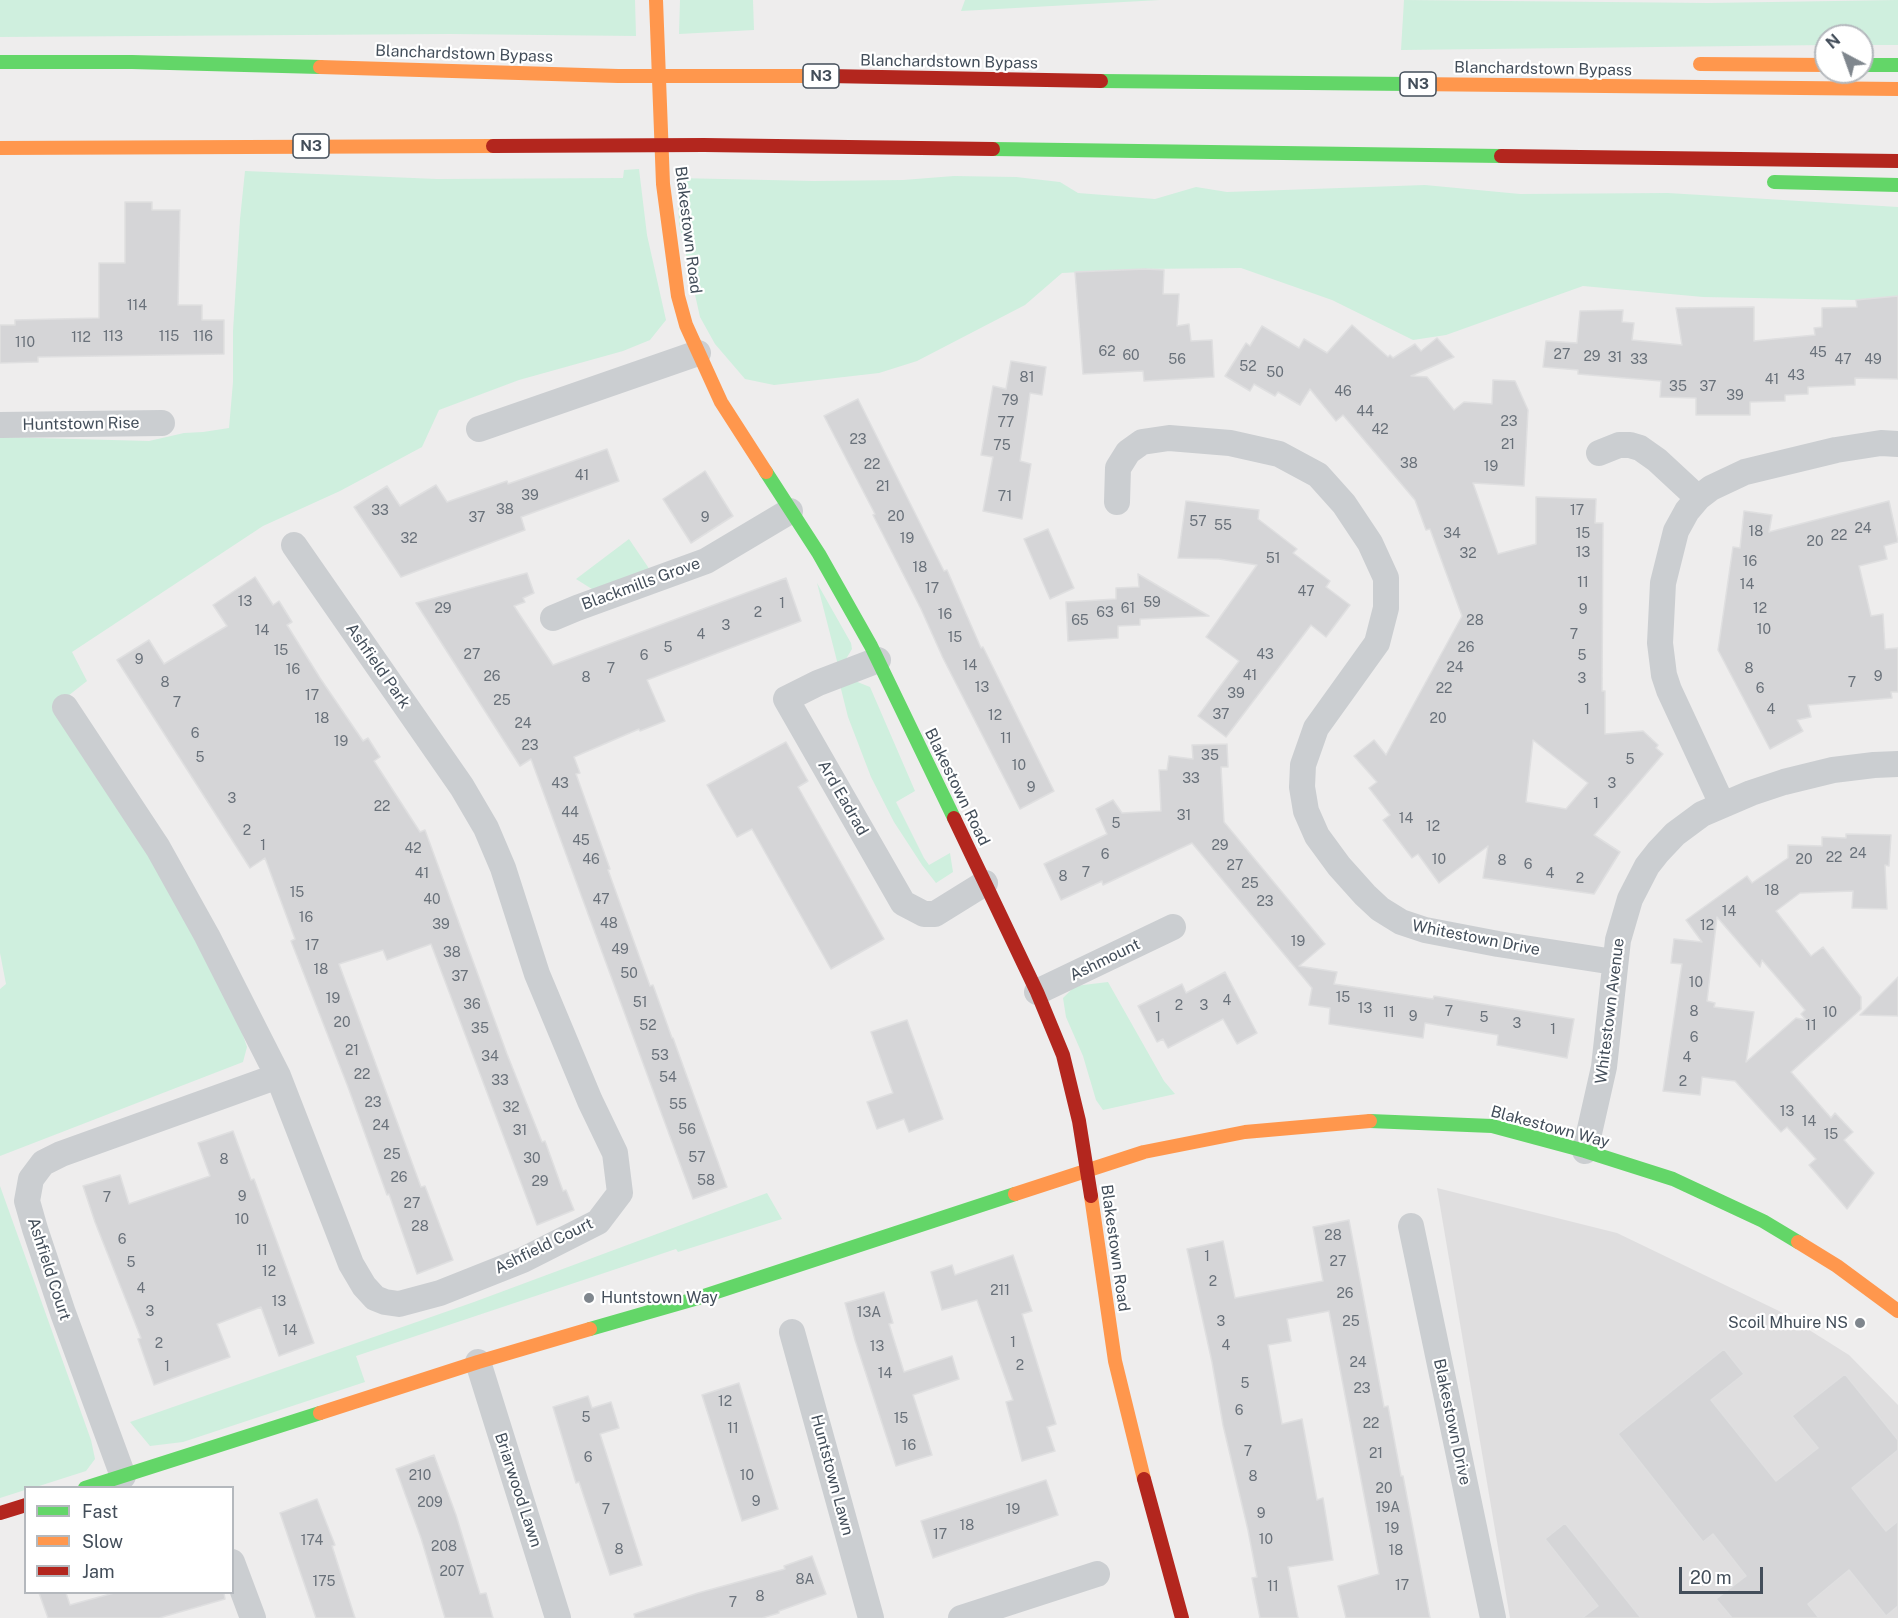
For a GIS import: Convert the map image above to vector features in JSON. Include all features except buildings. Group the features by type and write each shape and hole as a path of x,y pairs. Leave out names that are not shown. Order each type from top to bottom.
{"main road":[{"name":"Blakestown Road","path":"656,0 663,184 678,296 686,325 721,402 831,575 878,660 1037,992 1063,1055 1088,1170 1115,1361 1182,1618"},
{"name":"Blanchardstown Bypass","path":"0,62 143,62 618,76 821,76 1898,89"},
{"path":"1687,64 1814,65"},
{"path":"1874,65 1898,65"},
{"path":"938,79 1043,66"},
{"name":"N3","path":"0,148 704,145 1898,161"},
{"name":"N3","path":"1525,156 1617,171"},
{"path":"1757,181 1898,185"},
{"name":"Blakestown Way","path":"1088,1170 1144,1152 1245,1132 1376,1119 1492,1126 1673,1179 1763,1221 1838,1266 1898,1311"},
{"path":"91,1486 478,1362 698,1298 1088,1170"},
{"path":"0,1513 24,1506"}],"street":[{"path":"479,429 698,353"},
{"name":"Huntstown Rise","path":"0,425 162,423"},
{"name":"Whitestown Drive","path":"1117,502 1118,468 1128,452 1142,442 1169,438 1230,443 1279,454 1318,475 1344,504 1370,543 1386,578 1386,608 1377,643 1316,728 1303,765 1302,787 1306,811 1317,836 1365,896 1401,922 1425,930 1498,944 1614,962"},
{"path":"1722,804 1664,675 1660,643 1662,582 1676,531 1698,498 1727,479 1761,467 1847,448 1881,443 1898,444"},
{"path":"1599,453 1619,445 1640,448 1657,460 1698,498"},
{"name":"Blackmills Grove","path":"553,618 573,597 706,561 790,511"},
{"name":"Ashfield Park","path":"294,545 462,787"},
{"name":"Ard Eadrad","path":"878,660 818,683 786,699 903,903 924,914 935,914 985,883"},
{"name":"Ashfield Court","path":"65,707 158,848 207,936 278,1076 351,1264 364,1286 375,1298 399,1304 418,1300 523,1260 598,1222 620,1193 615,1152 590,1101 537,974 503,868 486,828 462,787"},
{"name":"Whitestown Avenue","path":"1585,1152 1604,1067 1614,962 1623,917 1647,867 1675,834 1702,814 1722,804 1784,782 1833,770 1898,764"},
{"name":"Ashmount","path":"1037,992 1173,927"},
{"name":"Ashfield Court","path":"123,1476 34,1229 27,1201 30,1179 43,1163 61,1154 278,1076"},
{"name":"Blakestown Drive","path":"1411,1226 1493,1618"},
{"name":"Huntstown Lawn","path":"792,1332 871,1618"},
{"name":"Briarwood Lawn","path":"478,1362 558,1618"},
{"path":"234,1567 253,1618"},
{"path":"962,1618 1097,1574"}],"shaded area":[{"path":"1437,1188 1617,1233 1779,1311 1849,1355 1898,1405 1898,1618 1510,1618"}],"green space":[{"path":"0,0 635,0 636,36 450,34 0,37"},
{"path":"680,0 753,0 754,30 679,34"},
{"path":"965,0 1160,0 961,11"},
{"path":"1404,0 1708,3 1898,0 1898,45 1874,45 1874,24 1814,24 1814,45 1401,50"},
{"path":"639,169 647,235 666,320 650,340 623,351 519,380 439,410 422,447 340,491 263,526 72,652 87,681 59,703 130,819 234,1009 247,1047 243,1062 0,1156 0,989 6,984 0,953 0,437 149,441 184,433 229,428 233,382 233,331 245,171 437,179 623,178 624,170"},
{"path":"954,176 1016,177 1060,182 1078,193 1155,199 1196,187 1227,192 1425,185 1520,194 1668,193 1898,207 1898,298 1856,300 1703,297 1583,286 1446,335 1413,340 1332,300 1241,268 1140,269 1062,273 1025,305 917,361 879,373 774,385 745,379 715,344 700,317 679,223 677,178 814,181 903,180"},
{"path":"629,539 650,570 595,591 576,579"},
{"path":"817,583 851,643 852,649 846,659 838,665"},
{"path":"855,681 870,687 915,791 896,802 924,858 929,865 950,853 953,872 936,883 894,822 871,777 848,717 840,685"},
{"path":"1108,982 1164,1081 1175,1094 1103,1110 1096,1100 1083,1056 1066,1017 1063,998 1075,986"},
{"path":"0,1186 91,1440 95,1459 86,1471 39,1486 24,1486 24,1490 0,1498"},
{"path":"767,1193 782,1219 678,1252 676,1249 356,1356 365,1382 183,1442 150,1446 130,1422 474,1302"}],"traffic: fast":[{"path":"0,62 132,62 320,67"},
{"path":"1874,65 1898,65"},
{"path":"1101,81 1410,84"},
{"path":"993,149 1501,156"},
{"path":"1774,182 1898,185"},
{"path":"766,472 819,554 871,646 954,818"},
{"path":"1370,1121 1492,1126 1585,1151 1673,1179 1763,1221 1798,1242"},
{"path":"590,1329 698,1298 1015,1194"},
{"path":"91,1486 320,1413"}],"traffic: slow":[{"path":"656,0 663,184 678,296 686,325 721,402 766,472"},
{"path":"1700,64 1814,65"},
{"path":"320,67 618,76 827,76"},
{"path":"1410,84 1898,89"},
{"path":"0,148 493,146"},
{"path":"1015,1194 1144,1152 1245,1132 1370,1121"},
{"path":"1091,1196 1115,1361 1144,1479"},
{"path":"1798,1242 1837,1266 1898,1311"},
{"path":"320,1413 590,1329"}],"traffic: jam":[{"path":"827,76 1101,81"},
{"path":"493,146 704,145 993,149"},
{"path":"1501,156 1898,161"},
{"path":"954,818 1037,992 1063,1055 1079,1121 1091,1196"},
{"path":"1144,1479 1182,1618"},
{"path":"0,1513 24,1506"}],"place":[{"name":"Huntstown Way","path":"589,1298"},
{"name":"Scoil Mhuire NS","path":"1860,1323"}]}
